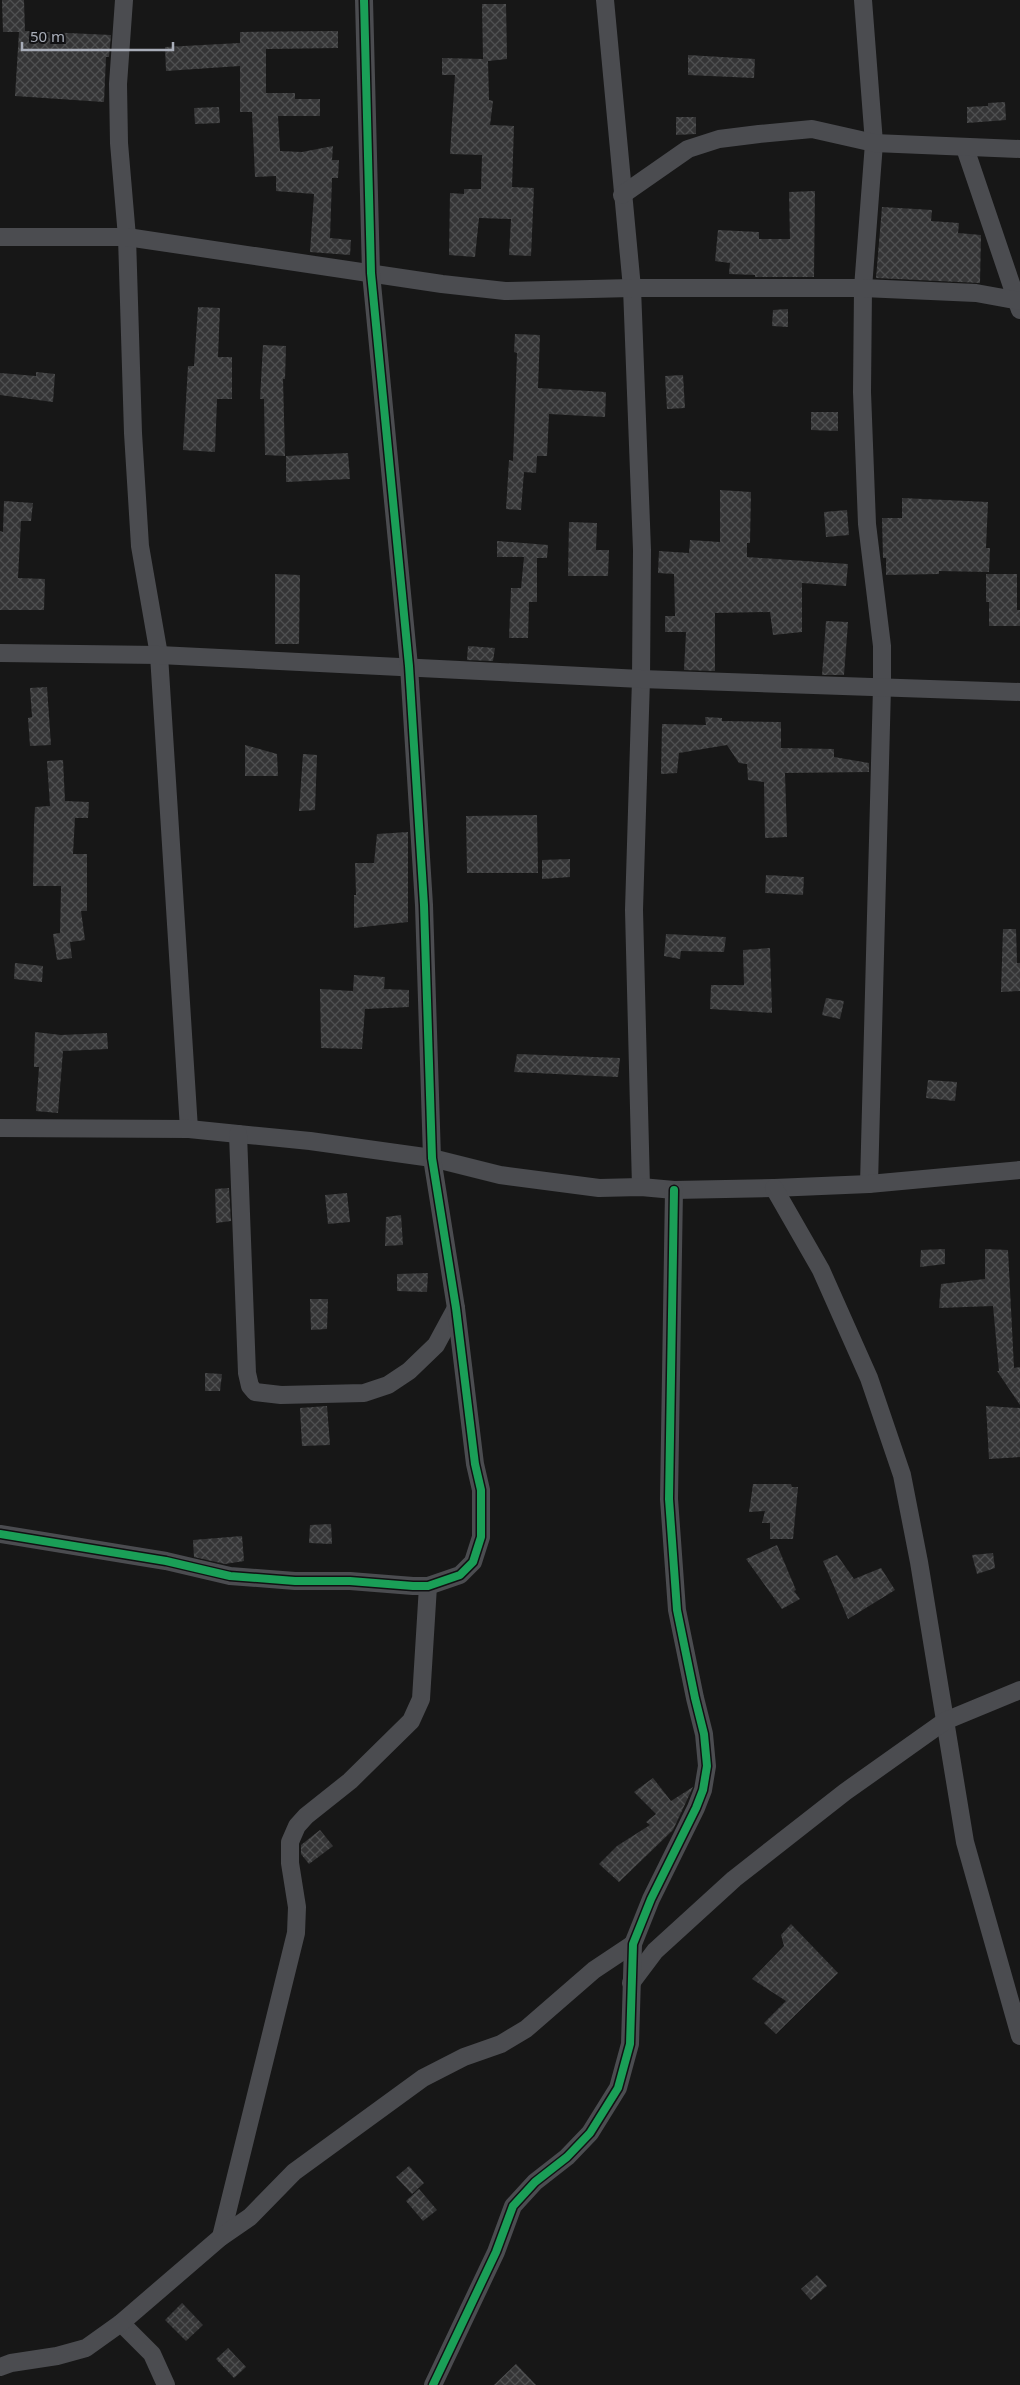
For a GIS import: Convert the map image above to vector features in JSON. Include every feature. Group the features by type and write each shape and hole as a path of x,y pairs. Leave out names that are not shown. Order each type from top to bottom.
{"street":[{"path":"124,0 118,94 119,142 127,237 133,433 140,546 159,656 188,1129"},
{"path":"0,1534 166,1561 230,1576 295,1581 350,1581 428,1586 460,1575 473,1562 481,1537 481,1490 475,1464 456,1308 432,1158 424,905 409,666 371,273 364,0"},
{"path":"605,0 632,288 642,550 641,679 634,910 641,1187"},
{"path":"863,0 874,143 862,288 862,392 867,524 882,646 869,1184"},
{"path":"622,196 688,149 719,139 812,129 874,143 1020,149"},
{"path":"965,148 1019,304"},
{"path":"0,236 127,237 505,291 632,288 862,288 976,293 1019,304"},
{"path":"0,653 159,656 409,666 641,679 1020,692"},
{"path":"0,1128 188,1129 310,1141 432,1158 500,1175 600,1188 641,1187 674,1190 774,1188 869,1184 1018,1172"},
{"path":"238,1134 247,1373 250,1386 255,1392 281,1395 364,1393 388,1385 410,1371 436,1345 456,1308"},
{"path":"774,1188 821,1270 869,1378 902,1476 919,1562 965,1842 1020,2036"},
{"path":"433,2385 496,2252 513,2206 535,2182 567,2156 590,2133 618,2088 630,2044 633,1944 651,1898 696,1808 703,1790 707,1766 704,1734 677,1610 669,1499 674,1190"},
{"path":"221,2237 258,2079 296,1933 297,1907 290,1863 290,1842 297,1826 306,1816 350,1781 411,1721 421,1699 428,1586"},
{"path":"631,1983 655,1952 734,1879 845,1792 945,1721 1020,1690"},
{"path":"0,2367 11,2363 57,2356 86,2348 121,2323 221,2237 250,2217 294,2172 423,2078 464,2057 501,2044 526,2029 594,1970 633,1944"},
{"path":"121,2323 152,2354 166,2385"}],"building":[{"path":"2,0 24,0 25,31 111,35 109,57 106,57 104,102 15,96 19,32 3,32"},
{"path":"482,4 506,4 507,59 488,61 489,100 493,101 490,125 514,126 512,187 534,188 531,256 509,255 511,219 479,218 475,257 449,255 450,193 464,194 464,189 481,189 482,155 450,154 455,75 442,75 442,58 483,59"},
{"path":"338,31 338,48 266,49 266,93 295,93 295,99 320,99 320,116 278,116 280,151 302,152 333,146 332,160 339,160 338,178 332,178 330,238 351,240 350,255 310,252 314,194 276,191 276,176 255,177 252,112 240,112 240,66 166,71 165,47 240,43 240,32"},
{"path":"688,55 755,59 754,78 688,75"},
{"path":"1005,102 1006,120 967,123 967,107 988,106 988,103"},
{"path":"219,107 220,123 195,124 194,108"},
{"path":"676,117 696,117 696,134 676,135"},
{"path":"815,191 814,277 755,277 755,275 729,274 730,263 715,261 718,230 759,232 759,239 790,239 789,192"},
{"path":"882,207 932,210 931,221 959,223 958,233 981,235 980,283 876,278"},
{"path":"198,307 220,308 218,357 232,357 232,399 217,399 215,452 183,450 188,366 194,366"},
{"path":"788,309 788,327 772,326 773,310"},
{"path":"515,334 540,335 538,388 606,392 605,417 549,414 547,456 537,456 536,473 524,472 521,510 506,509 509,460 513,461 517,353 514,352"},
{"path":"263,345 286,346 285,379 283,379 285,456 265,455 264,399 260,399"},
{"path":"36,372 55,374 53,402 0,395 0,373 36,376"},
{"path":"683,375 685,408 667,409 665,376"},
{"path":"811,412 838,412 838,431 811,430"},
{"path":"348,453 350,479 286,482 286,456"},
{"path":"720,490 751,492 750,543 747,543 747,557 848,564 846,586 802,583 802,632 773,635 770,612 715,613 715,671 684,670 686,632 665,632 665,616 675,616 674,574 658,573 659,551 689,553 690,540 720,542"},
{"path":"902,498 988,502 986,548 990,548 989,572 939,571 939,574 886,575 886,558 883,558 882,518 902,518"},
{"path":"4,501 33,503 31,521 21,521 18,578 45,579 44,610 0,610 0,531 3,532"},
{"path":"847,510 849,535 826,537 824,512"},
{"path":"569,522 597,523 596,550 609,550 608,576 568,576"},
{"path":"497,541 548,545 547,558 537,558 537,602 529,602 528,638 509,638 511,588 521,588 524,557 497,557"},
{"path":"275,574 300,575 299,644 275,644"},
{"path":"986,574 1017,574 1017,610 1020,610 1020,626 989,626 989,602 986,602"},
{"path":"826,621 848,622 844,675 822,675"},
{"path":"468,646 495,648 493,661 467,660"},
{"path":"47,687 51,745 30,746 28,718 32,717 30,688"},
{"path":"705,717 722,718 722,721 781,722 781,748 834,749 834,757 869,763 869,772 785,773 787,837 765,838 764,782 748,780 747,764 739,763 727,745 679,753 677,773 661,774 662,724 706,725"},
{"path":"245,745 277,754 278,776 245,776"},
{"path":"303,754 317,755 315,810 299,811"},
{"path":"63,760 65,801 89,802 88,818 75,818 73,854 87,854 87,911 81,911 85,940 70,942 72,958 57,960 53,934 60,933 61,886 33,886 34,825 35,807 50,806 47,761"},
{"path":"537,815 538,873 467,873 466,816"},
{"path":"408,832 408,922 354,928 355,863 374,863 377,834"},
{"path":"570,859 570,877 542,879 542,860"},
{"path":"766,875 804,877 803,895 765,893"},
{"path":"1003,929 1016,929 1017,963 1020,963 1020,991 1001,992"},
{"path":"666,934 726,937 724,952 681,951 680,959 664,956"},
{"path":"770,948 772,1013 710,1009 711,985 744,985 743,950"},
{"path":"15,963 43,966 42,982 14,979"},
{"path":"354,975 385,977 384,989 409,990 409,1007 365,1009 362,1049 321,1048 320,989 353,991"},
{"path":"826,998 844,1001 840,1019 822,1015"},
{"path":"35,1032 61,1035 107,1033 108,1049 63,1051 58,1113 36,1111 39,1067 34,1067"},
{"path":"517,1054 620,1058 618,1077 514,1072"},
{"path":"928,1080 957,1082 955,1101 926,1098"},
{"path":"229,1188 231,1221 216,1223 215,1189"},
{"path":"347,1193 350,1222 328,1224 325,1195"},
{"path":"401,1215 403,1245 385,1246 386,1217"},
{"path":"945,1249 945,1264 920,1267 921,1250"},
{"path":"985,1249 1008,1250 1014,1368 1020,1367 1020,1405 997,1371 999,1371 993,1306 939,1308 941,1284 985,1279"},
{"path":"428,1273 427,1292 397,1291 397,1274"},
{"path":"310,1299 328,1299 327,1329 311,1330"},
{"path":"205,1373 222,1374 220,1391 205,1391"},
{"path":"327,1406 330,1445 302,1446 300,1408"},
{"path":"986,1406 1020,1408 1020,1457 989,1459"},
{"path":"753,1484 791,1484 792,1487 798,1487 793,1539 770,1539 770,1523 762,1523 765,1511 749,1512"},
{"path":"331,1524 332,1544 309,1543 310,1525"},
{"path":"242,1536 244,1561 225,1564 194,1557 193,1540"},
{"path":"777,1545 796,1590 794,1591 800,1599 782,1609 746,1559"},
{"path":"993,1553 995,1568 977,1574 972,1555"},
{"path":"837,1555 854,1579 881,1568 895,1590 848,1619 823,1561"},
{"path":"653,1778 671,1801 693,1787 673,1830 619,1882 599,1864 617,1846 650,1825 646,1822 656,1814 634,1792"},
{"path":"320,1830 333,1846 309,1864 301,1854 301,1845"},
{"path":"791,1924 838,1973 776,2034 764,2023 786,2001 752,1979 784,1946 781,1935"},
{"path":"409,2166 424,2183 412,2194 396,2177"},
{"path":"419,2189 437,2210 423,2221 406,2201"},
{"path":"817,2275 827,2286 811,2300 801,2289"},
{"path":"182,2303 203,2325 186,2341 165,2320"},
{"path":"228,2348 246,2367 234,2378 216,2359"},
{"path":"516,2364 536,2385 494,2385"}],"cycle path":[{"path":"0,1534 166,1561 230,1576 295,1581 350,1581 413,1586 428,1586 460,1575 473,1562 481,1537 481,1490 475,1464 456,1308 432,1158 424,905 409,666 371,273 364,0"},
{"path":"433,2385 496,2252 513,2206 535,2182 567,2157 590,2133 618,2088 630,2044 633,1944 651,1899 703,1790 707,1766 704,1734 677,1610 669,1499 674,1190"}]}
